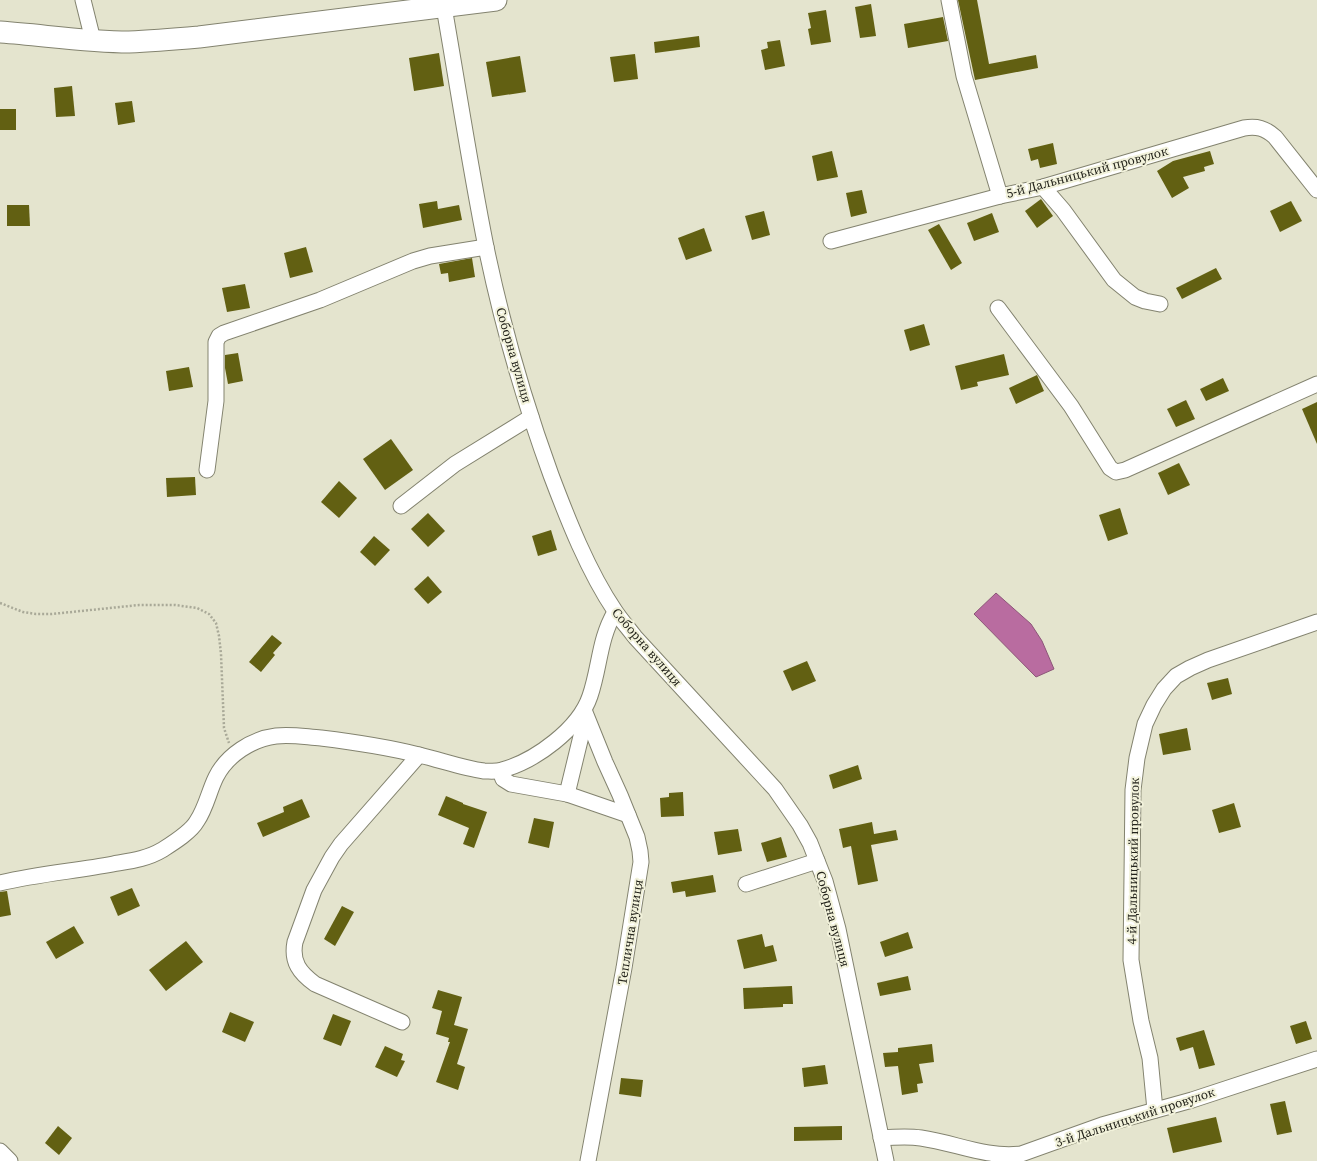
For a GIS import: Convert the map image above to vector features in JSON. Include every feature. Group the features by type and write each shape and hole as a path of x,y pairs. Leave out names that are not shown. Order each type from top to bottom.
{"highway":[{"path":"0,32 129,42 200,37 442,3 496,0"}],"street":[{"path":"83,0 93,40"},
{"path":"949,0 964,76 1000,196"},
{"name":"Соборна вулиця","path":"442,3 486,247 497,295 531,417 569,521 600,586 615,612 635,637 775,789 810,842 832,903 886,1161"},
{"name":"5-й Дальницький провулок","path":"831,241 1000,196 1043,187 1244,128 1252,127 1262,128 1269,131 1276,137 1317,190"},
{"path":"1043,187 1063,210 1114,280 1134,297 1145,302 1160,304"},
{"path":"207,470 216,401 216,342 219,336 320,300 413,261 430,256 486,247"},
{"path":"998,308 1071,406 1110,468 1116,472 1124,470 1317,384"},
{"path":"401,506 455,464 531,417"},
{"path":"0,883 19,878 136,860 150,856 162,850 196,823 201,815 216,776 224,765 235,754 262,739 290,735 351,741 381,746 476,770 500,771 526,760 552,743 574,723 584,710 595,678 604,635 608,623 615,612"},
{"name":"4-й Дальницький провулок","path":"1155,1110 1150,1058 1140,1021 1131,960 1133,790 1137,758 1145,724 1164,689 1176,676 1186,670 1208,660 1317,622"},
{"path":"568,794 583,728 584,710"},
{"name":"Теплична вулиця","path":"584,710 637,837 640,850 640,868 624,968 588,1161"},
{"path":"402,1022 315,984 304,976 298,968 293,950 294,942 314,890 340,844 419,755"},
{"path":"500,771 503,779 510,784 568,794 628,815"},
{"path":"746,884 817,861"},
{"name":"3-й Дальницький провулок","path":"881,1138 905,1136 922,1138 992,1155 1008,1156 1022,1154 1102,1125 1192,1100 1317,1060"},
{"path":"0,1151 10,1161"}],"path":[{"path":"0,603 23,612 36,614 52,614 139,605 175,605 197,608 209,614 216,623 219,636 224,728 227,739 235,754"}],"shaded area":[{"path":"996,593 1031,624 1042,641 1054,669 1036,677 974,614"}],"building":[{"path":"958,0 977,0 989,64 1036,55 1038,68 975,80"},
{"path":"871,4 876,36 860,38 855,7"},
{"path":"826,10 831,42 811,45 808,29 811,28 808,13"},
{"path":"943,17 948,41 908,48 904,24"},
{"path":"699,36 700,47 655,53 654,42"},
{"path":"780,40 785,66 765,70 761,50 768,48 767,42"},
{"path":"439,53 444,86 414,91 409,58"},
{"path":"635,54 638,79 614,82 610,57"},
{"path":"520,56 526,92 492,97 486,62"},
{"path":"72,86 75,116 56,117 54,88"},
{"path":"132,101 135,122 118,125 115,103"},
{"path":"0,109 16,109 16,130 0,130"},
{"path":"1053,143 1057,164 1040,168 1038,159 1031,161 1028,149"},
{"path":"832,151 838,177 817,181 812,156"},
{"path":"1210,151 1214,164 1204,167 1205,171 1183,177 1189,188 1172,198 1157,171 1173,161"},
{"path":"862,190 867,213 851,217 846,193"},
{"path":"1041,199 1053,216 1037,228 1025,211"},
{"path":"437,201 438,209 459,205 462,220 423,228 419,204"},
{"path":"1291,201 1302,221 1280,232 1270,211"},
{"path":"7,205 29,205 30,226 7,226"},
{"path":"764,211 770,235 752,240 745,216"},
{"path":"992,213 999,232 974,241 967,223"},
{"path":"939,224 962,263 951,270 928,230"},
{"path":"704,228 712,251 686,260 678,238"},
{"path":"306,247 313,272 290,278 284,253"},
{"path":"472,258 475,277 449,282 448,273 441,274 439,264"},
{"path":"1216,268 1222,279 1182,299 1176,288"},
{"path":"245,284 250,308 227,312 222,288"},
{"path":"924,324 930,345 910,351 904,330"},
{"path":"238,353 243,381 228,384 225,368 225,355"},
{"path":"1004,354 1009,375 977,382 978,386 961,390 955,366"},
{"path":"189,367 193,387 169,391 166,371"},
{"path":"1037,375 1044,391 1016,404 1009,388"},
{"path":"1223,378 1229,391 1206,401 1200,389"},
{"path":"1186,400 1195,419 1176,427 1167,409"},
{"path":"1317,402 1317,444 1302,409"},
{"path":"391,439 413,470 385,490 363,459"},
{"path":"1179,463 1190,485 1168,495 1158,473"},
{"path":"195,477 196,495 167,497 166,478"},
{"path":"339,481 357,498 339,518 321,502"},
{"path":"1120,508 1128,534 1108,541 1099,515"},
{"path":"428,513 445,531 428,547 411,529"},
{"path":"551,530 557,550 538,556 532,536"},
{"path":"374,536 390,550 375,566 360,552"},
{"path":"428,576 442,592 428,604 414,589"},
{"path":"272,635 282,643 273,653 275,655 261,672 249,662"},
{"path":"807,661 816,681 792,691 783,671"},
{"path":"1228,678 1232,694 1212,700 1207,683"},
{"path":"1187,728 1191,750 1163,755 1159,734"},
{"path":"858,765 862,779 833,789 829,775"},
{"path":"683,792 684,816 661,817 660,798 669,797 669,793"},
{"path":"446,796 463,804 487,812 474,848 463,844 469,828 438,815"},
{"path":"302,799 310,817 263,837 257,823 284,812 283,807"},
{"path":"1234,803 1241,827 1219,833 1212,810"},
{"path":"534,818 554,822 549,848 528,843"},
{"path":"872,822 874,834 896,830 898,840 871,845 878,881 858,885 851,846 843,848 839,829"},
{"path":"738,829 742,851 718,855 714,832"},
{"path":"781,837 787,857 767,862 761,843"},
{"path":"713,875 716,892 686,897 685,891 673,893 671,882"},
{"path":"132,888 140,906 118,916 110,897"},
{"path":"7,891 11,915 0,917 0,892"},
{"path":"342,906 354,912 335,946 324,939"},
{"path":"74,926 84,943 56,959 46,942"},
{"path":"908,932 913,948 885,957 880,942"},
{"path":"762,934 765,947 773,945 777,961 744,969 737,940"},
{"path":"186,941 203,962 166,991 149,970"},
{"path":"908,976 911,990 880,996 877,983"},
{"path":"792,986 793,1004 783,1004 783,1007 744,1009 743,988"},
{"path":"438,990 462,997 454,1025 468,1029 457,1064 465,1067 458,1090 436,1082 450,1042 448,1042 449,1038 436,1034 442,1011 432,1008"},
{"path":"230,1012 254,1022 245,1042 222,1032"},
{"path":"333,1014 351,1021 341,1046 323,1039"},
{"path":"1306,1021 1312,1039 1296,1044 1290,1026"},
{"path":"1204,1030 1215,1065 1199,1069 1193,1047 1180,1051 1176,1038"},
{"path":"932,1044 934,1062 919,1064 923,1083 917,1084 918,1092 902,1095 898,1066 885,1067 883,1053 898,1052 898,1048"},
{"path":"385,1046 403,1054 401,1060 405,1061 397,1077 375,1067"},
{"path":"825,1065 828,1084 804,1087 802,1068"},
{"path":"621,1078 643,1080 641,1097 619,1094"},
{"path":"1285,1101 1292,1132 1277,1135 1270,1104"},
{"path":"1216,1117 1222,1142 1173,1153 1167,1128"},
{"path":"58,1126 72,1138 59,1155 45,1143"},
{"path":"842,1126 842,1140 794,1141 794,1127"}]}
